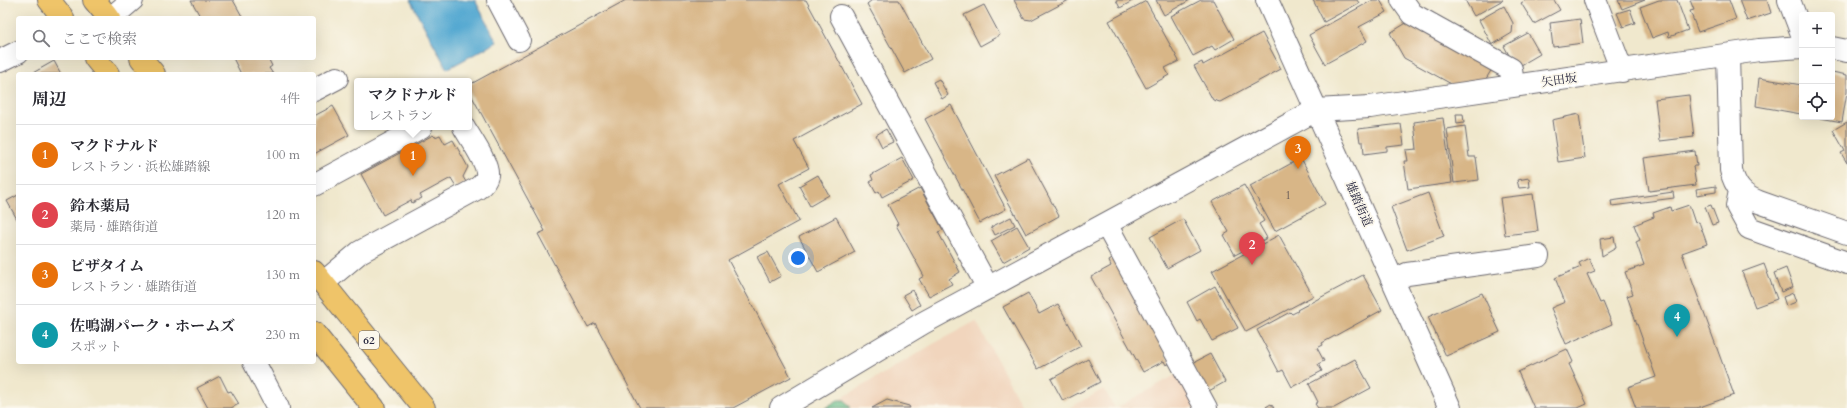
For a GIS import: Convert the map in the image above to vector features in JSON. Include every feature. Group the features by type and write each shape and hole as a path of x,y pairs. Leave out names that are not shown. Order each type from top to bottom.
{"main road":[{"path":"49,0 61,16"},
{"path":"94,0 108,16"},
{"path":"97,60 106,72"},
{"path":"143,60 152,72"},
{"name":"62","path":"318,277 424,408"},
{"path":"316,336 374,408"}],"street":[{"path":"112,16 132,0"},
{"path":"498,0 519,40"},
{"name":"雄踏街道","path":"1267,0 1450,408"},
{"path":"1402,0 1412,14 1511,68 1513,86"},
{"path":"1595,0 1622,71"},
{"path":"1789,0 1799,26"},
{"path":"841,16 988,288"},
{"name":"矢田坂","path":"1316,110 1370,107 1783,47 1799,47"},
{"path":"1835,49 1847,51"},
{"path":"0,61 16,53"},
{"path":"1728,55 1731,170 1734,181 1740,191 1748,198 1758,202 1847,233"},
{"path":"316,89 337,78"},
{"path":"780,408 879,348 1316,110"},
{"path":"316,184 415,130"},
{"path":"318,277 370,246 467,194 484,183 487,176 486,168 466,130"},
{"path":"1740,191 1737,206 1749,228 1847,263"},
{"path":"1106,224 1206,408"},
{"path":"1393,281 1407,274 1538,256"},
{"path":"255,364 275,407"}],"shaded area":[{"path":"976,321 1023,408 825,408 935,343"},
{"path":"1179,373 1198,408 1116,408"},
{"path":"1104,389 1115,408 1069,408"}],"green space":[{"path":"838,400 845,400 851,408 825,408"}],"water":[{"path":"410,0 475,0 497,42 447,69"}],"building":[{"path":"191,0 233,0 242,16 200,16"},
{"path":"626,0 806,0 862,104 794,141 809,168 779,184 799,221 728,260 791,377 733,408 640,408 595,323 588,327 538,234 545,231 472,97 472,83"},
{"path":"872,0 899,0 931,59 905,73 867,4"},
{"path":"1014,0 1069,0 1031,20 1024,19"},
{"path":"1116,0 1134,0 1120,8"},
{"path":"1156,0 1190,0 1164,15"},
{"path":"1201,0 1213,0 1234,39 1215,50 1212,46 1193,56 1171,16"},
{"path":"1313,0 1357,0 1359,3 1324,22"},
{"path":"1373,0 1380,0 1387,12 1359,27 1367,41 1325,64 1309,35"},
{"path":"1465,0 1503,0 1474,16"},
{"path":"1526,0 1554,0 1560,10 1534,24 1521,3"},
{"path":"1618,0 1645,0 1622,9"},
{"path":"1659,0 1677,0 1688,30 1669,37 1668,32 1652,38 1640,7"},
{"path":"1690,0 1729,0 1736,19 1698,32 1690,11 1694,10"},
{"path":"1739,0 1767,0 1771,13 1747,21"},
{"path":"1146,1 1179,61 1165,68 1169,75 1146,88 1109,21"},
{"path":"984,5 1000,35 980,46 964,15"},
{"path":"1504,6 1513,23 1512,33 1492,45 1479,20"},
{"path":"1630,9 1635,23 1623,27 1617,13"},
{"path":"1580,19 1583,43 1553,47 1550,23"},
{"path":"1408,22 1492,69 1484,82 1455,86 1404,58 1390,33"},
{"path":"1262,33 1281,69 1220,102 1213,100 1194,66 1202,62 1203,65"},
{"path":"1528,33 1540,54 1516,68 1504,46"},
{"path":"234,60 269,60 272,66 269,68 272,72 240,72"},
{"path":"54,61 60,72 35,72"},
{"path":"1835,73 1847,75 1847,92 1842,122 1831,120 1835,120"},
{"path":"1759,78 1799,85 1799,114 1756,106"},
{"path":"939,79 948,95 942,99 933,82"},
{"path":"1689,95 1694,137 1660,141 1655,99"},
{"path":"951,105 1006,209 980,223 925,119"},
{"path":"333,106 349,135 316,153 316,115"},
{"path":"1456,114 1463,114 1464,123 1457,124"},
{"path":"1579,114 1585,158 1558,162 1552,120"},
{"path":"1443,118 1452,183 1408,189 1404,161 1408,161 1406,150 1417,149 1414,122"},
{"path":"1847,122 1847,163 1841,153 1845,151 1833,130"},
{"path":"1401,124 1404,145 1387,147 1387,151 1364,154 1363,142 1360,142 1358,129"},
{"path":"1465,126 1469,157 1476,157 1479,180 1454,183 1447,129"},
{"path":"886,129 893,142 882,147 876,135"},
{"path":"433,135 435,137 440,135 445,144 453,140 468,167 463,177 466,182 457,188 451,178 420,195 422,198 412,203 411,200 383,215 361,174"},
{"path":"1695,151 1697,166 1693,166 1696,185 1649,191 1644,158"},
{"path":"902,158 914,180 882,197 879,191 876,193 870,182 873,180 871,175"},
{"path":"1028,158 1059,216 1026,234 994,176"},
{"path":"1301,158 1325,204 1275,231 1250,186"},
{"path":"818,175 829,195 810,206 799,186"},
{"path":"1529,178 1530,187 1519,188 1517,180"},
{"path":"1244,185 1264,221 1259,224 1267,238 1235,255 1224,235 1229,232 1212,202"},
{"path":"1716,186 1716,192 1697,195 1696,189"},
{"path":"920,188 943,230 938,232 960,272 949,279 952,284 929,296 919,279 924,276 896,225 898,224 888,205"},
{"path":"1673,192 1674,198 1612,206 1611,201"},
{"path":"1428,193 1444,236 1407,250 1391,207"},
{"path":"1533,194 1538,231 1505,235 1500,198"},
{"path":"16,196 16,217 7,201"},
{"path":"1689,205 1695,223 1699,222 1707,244 1682,253 1734,395 1697,408 1636,408 1628,387 1656,377 1627,296 1633,294 1625,272 1644,265 1636,242 1640,240 1634,225 1654,217 1653,213 1670,207 1671,211"},
{"path":"1711,205 1718,223 1712,225 1705,207"},
{"path":"836,217 855,252 818,272 799,237"},
{"path":"1011,217 1015,225 995,235 991,227"},
{"path":"1183,219 1200,250 1167,268 1150,237"},
{"path":"1017,226 1029,247 1003,262 991,241"},
{"path":"1279,235 1313,296 1246,332 1212,271"},
{"path":"1614,237 1616,248 1602,256 1600,239"},
{"path":"768,252 781,276 770,282 757,257"},
{"path":"1114,258 1171,363 1166,365 1164,361 1143,372 1091,277 1111,266 1109,261"},
{"path":"1589,258 1595,271 1587,274 1600,303 1603,302 1612,324 1566,344 1551,308 1565,302 1555,278 1581,267 1579,263"},
{"path":"1764,264 1777,299 1755,307 1742,272"},
{"path":"1786,268 1793,287 1781,292 1774,273"},
{"path":"1363,275 1382,310 1322,343 1323,345 1317,348 1324,361 1318,364 1322,371 1292,387 1283,370 1279,372 1257,330 1290,312 1292,314 1298,311 1297,310"},
{"path":"1215,286 1238,328 1212,341 1200,319 1197,321 1187,302"},
{"path":"912,290 920,305 912,310 903,295"},
{"path":"1028,293 1039,314 1058,304 1081,346 1038,369 1003,307"},
{"path":"1482,293 1500,332 1446,356 1428,317"},
{"path":"1793,293 1796,302 1786,306 1783,297"},
{"path":"1567,349 1573,362 1569,364 1587,404 1578,408 1534,408 1518,372"},
{"path":"1210,354 1225,382 1207,392 1191,364"},
{"path":"1088,359 1100,382 1063,401 1051,379"},
{"path":"1355,359 1371,388 1334,408 1318,408 1315,404 1318,402 1309,384"},
{"path":"220,376 228,392 231,391 239,404 231,408 208,408 197,388"},
{"path":"887,400 909,406 910,408 872,408"},
{"path":"1271,404 1274,408 1264,408"}],"place":[{"name":"ピザタイム","path":"1298,169"},
{"name":"マクドナルド","path":"413,176"},
{"name":"鈴木薬局","path":"1252,265"},
{"name":"佐鳴湖パーク・ホームズ","path":"1677,337"}]}
